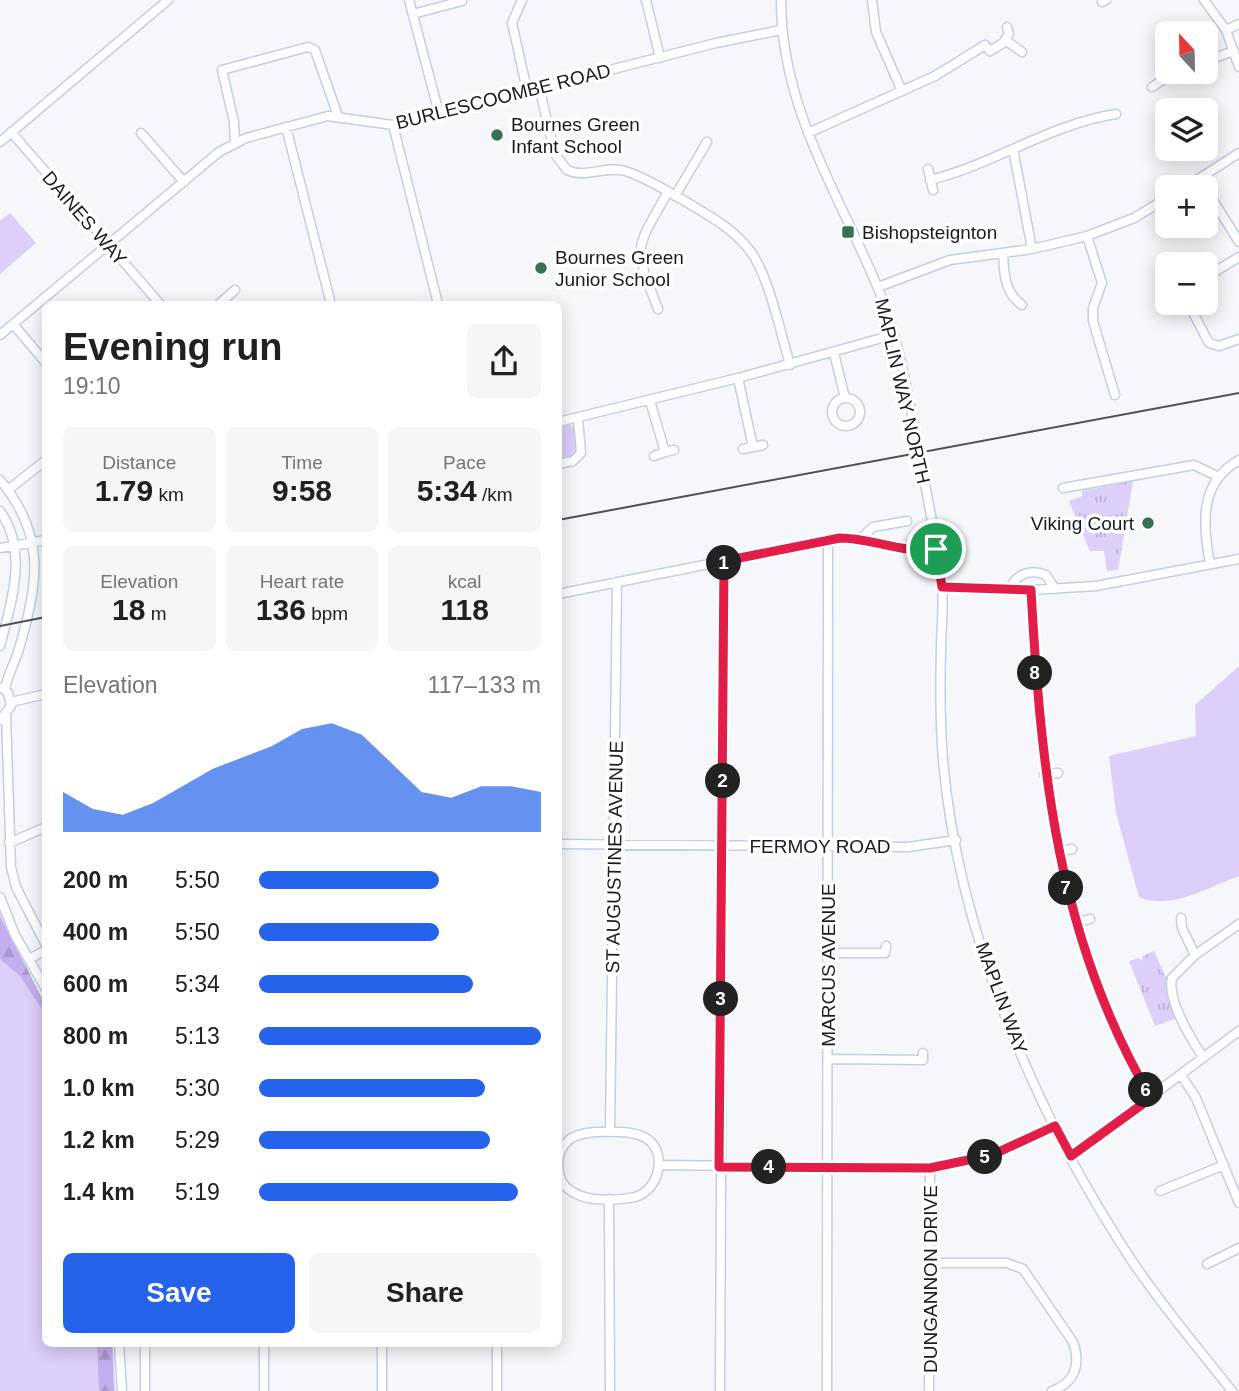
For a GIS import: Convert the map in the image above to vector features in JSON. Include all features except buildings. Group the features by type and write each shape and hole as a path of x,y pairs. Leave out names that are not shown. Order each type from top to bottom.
{"street":[{"path":"0,142 168,0"},
{"path":"409,0 439,113"},
{"path":"522,0 512,23 527,90"},
{"path":"646,0 660,58"},
{"name":"MAPLIN WAY NORTH","path":"781,0 780,30 789,80 808,133 878,287 893,335 917,441 936,549"},
{"path":"872,0 876,32 901,89"},
{"path":"1204,0 1226,30 1239,67"},
{"path":"413,14 462,1"},
{"path":"1226,30 1239,24"},
{"path":"808,133 934,76 985,45 990,51 1005,40 1009,34 1007,27"},
{"name":"BURLESCOOMBE ROAD","path":"0,335 235,142 338,116 393,125 538,87 780,30"},
{"path":"1005,40 1022,52"},
{"path":"235,142 234,122 222,70 295,50 308,47 315,50 338,116"},
{"path":"1218,57 1234,51"},
{"path":"1152,87 1157,84"},
{"path":"538,87 555,154 567,170 582,174 618,169 672,194 720,222 753,254 774,310 790,365"},
{"path":"930,180 961,171 1082,119 1116,114"},
{"path":"393,125 437,301"},
{"path":"286,127 330,301"},
{"name":"DAINES WAY","path":"11,132 157,301"},
{"path":"141,133 184,182"},
{"path":"658,309 640,263 639,247 707,142"},
{"path":"1013,149 1032,249"},
{"path":"1205,175 1239,153"},
{"path":"928,169 933,190"},
{"path":"878,287 950,260 1032,249 1087,236 1134,218 1155,205"},
{"path":"1218,209 1239,242"},
{"path":"1087,236 1102,283 1093,308 1093,321 1115,395"},
{"path":"1003,253 1007,287 1022,304"},
{"path":"1218,270 1239,257"},
{"path":"222,301 235,290"},
{"path":"1194,315 1209,343 1219,346 1239,339"},
{"path":"13,324 42,358"},
{"path":"562,421 790,365 893,335"},
{"path":"834,353 845,398"},
{"path":"738,378 753,447"},
{"path":"650,401 669,451 654,456"},
{"path":"562,463 573,461 581,453 578,419"},
{"path":"743,449 763,445"},
{"path":"1210,564 1204,517 1209,494 1219,477 1239,460"},
{"path":"8,490 42,463"},
{"path":"1063,488 1076,490 1194,465 1219,477"},
{"path":"0,480 21,507 34,542 34,584 19,652 2,688 11,702"},
{"path":"0,511 15,545 16,569 0,646"},
{"path":"860,539 873,527 907,521"},
{"path":"562,593 828,539 860,539 905,551 936,549"},
{"name":"MARCUS AVENUE","path":"827,1391 828,539"},
{"path":"0,548 42,541"},
{"name":"MAPLIN WAY","path":"936,549 942,587 943,759 956,840 993,980 1022,1055 1055,1126 1098,1207 1172,1318 1232,1391"},
{"path":"942,587 1031,590 1096,586 1239,559"},
{"path":"720,1391 724,561"},
{"path":"1010,589 1015,579 1025,573 1046,575 1055,589"},
{"name":"ST AUGUSTINES AVENUE","path":"610,1132 617,582"},
{"path":"1031,590 1044,774 1058,852 1076,923 1108,1011 1151,1098"},
{"path":"42,695 11,702 3,717 9,843 16,887 42,937"},
{"path":"1044,774 1058,773"},
{"path":"9,843 42,830"},
{"name":"FERMOY ROAD","path":"562,844 908,847 956,840"},
{"path":"1058,852 1072,849"},
{"path":"0,897 42,982"},
{"path":"1181,918 1180,929 1195,955"},
{"path":"1076,923 1090,919"},
{"path":"1203,1057 1186,1033 1171,984 1176,973 1195,955 1239,924"},
{"path":"29,959 42,952"},
{"path":"829,953 886,954"},
{"path":"1071,1156 1239,1031"},
{"path":"828,1059 923,1061"},
{"path":"1181,1075 1196,1098 1239,1203"},
{"path":"659,1165 930,1168 992,1155 1055,1126"},
{"path":"562,1150 571,1138 610,1132 645,1137 657,1152 659,1165 656,1179 648,1191 638,1196 609,1199 580,1196 569,1190 562,1181"},
{"path":"1160,1191 1224,1165"},
{"name":"DUNGANNON DRIVE","path":"929,1391 930,1168"},
{"path":"609,1199 610,1391"},
{"path":"1207,1264 1239,1248"},
{"path":"930,1263 1007,1263 1027,1272 1073,1342 1077,1354 1076,1369 1069,1381 1052,1391"},
{"path":"119,1347 122,1391"},
{"path":"145,1347 145,1391"},
{"path":"264,1347 264,1391"},
{"path":"382,1347 382,1391"},
{"path":"497,1347 497,1391"}],"green space":[{"path":"10,213 36,243 0,274 0,221"},
{"path":"570,425 577,431 578,450 575,457 562,460 562,426"},
{"path":"1133,481 1118,570 1107,571 1104,551 1090,551 1069,501 1082,496 1082,491"},
{"path":"1239,666 1239,876 1176,899 1151,901 1139,897 1116,813 1109,756 1196,736 1195,705"},
{"path":"0,912 42,999 42,1347 113,1347 115,1391 0,1391"},
{"path":"0,917 42,998 42,1009 20,976 0,959"},
{"path":"1154,951 1165,976 1169,978 1168,988 1177,1018 1155,1026 1129,961 1139,958 1141,961 1143,956"},
{"path":"97,1347 112,1347 114,1391 99,1391"}],"railway":[{"path":"562,519 1239,393"},
{"path":"0,626 42,618"}],"place":[{"name":"Bournes Green Infant School","path":"497,135"},
{"name":"Bishopsteignton","path":"848,232"},
{"name":"Bournes Green Junior School","path":"541,268"},
{"name":"Viking Court","path":"1148,523"}],"route":[{"path":"840,538 860,539 905,551 936,549 942,587 1031,590 1044,774 1054,836 1073,916 1108,1011 1151,1098 1071,1156 1055,1126 992,1155 930,1168 719,1167 724,561 840,538"}]}
